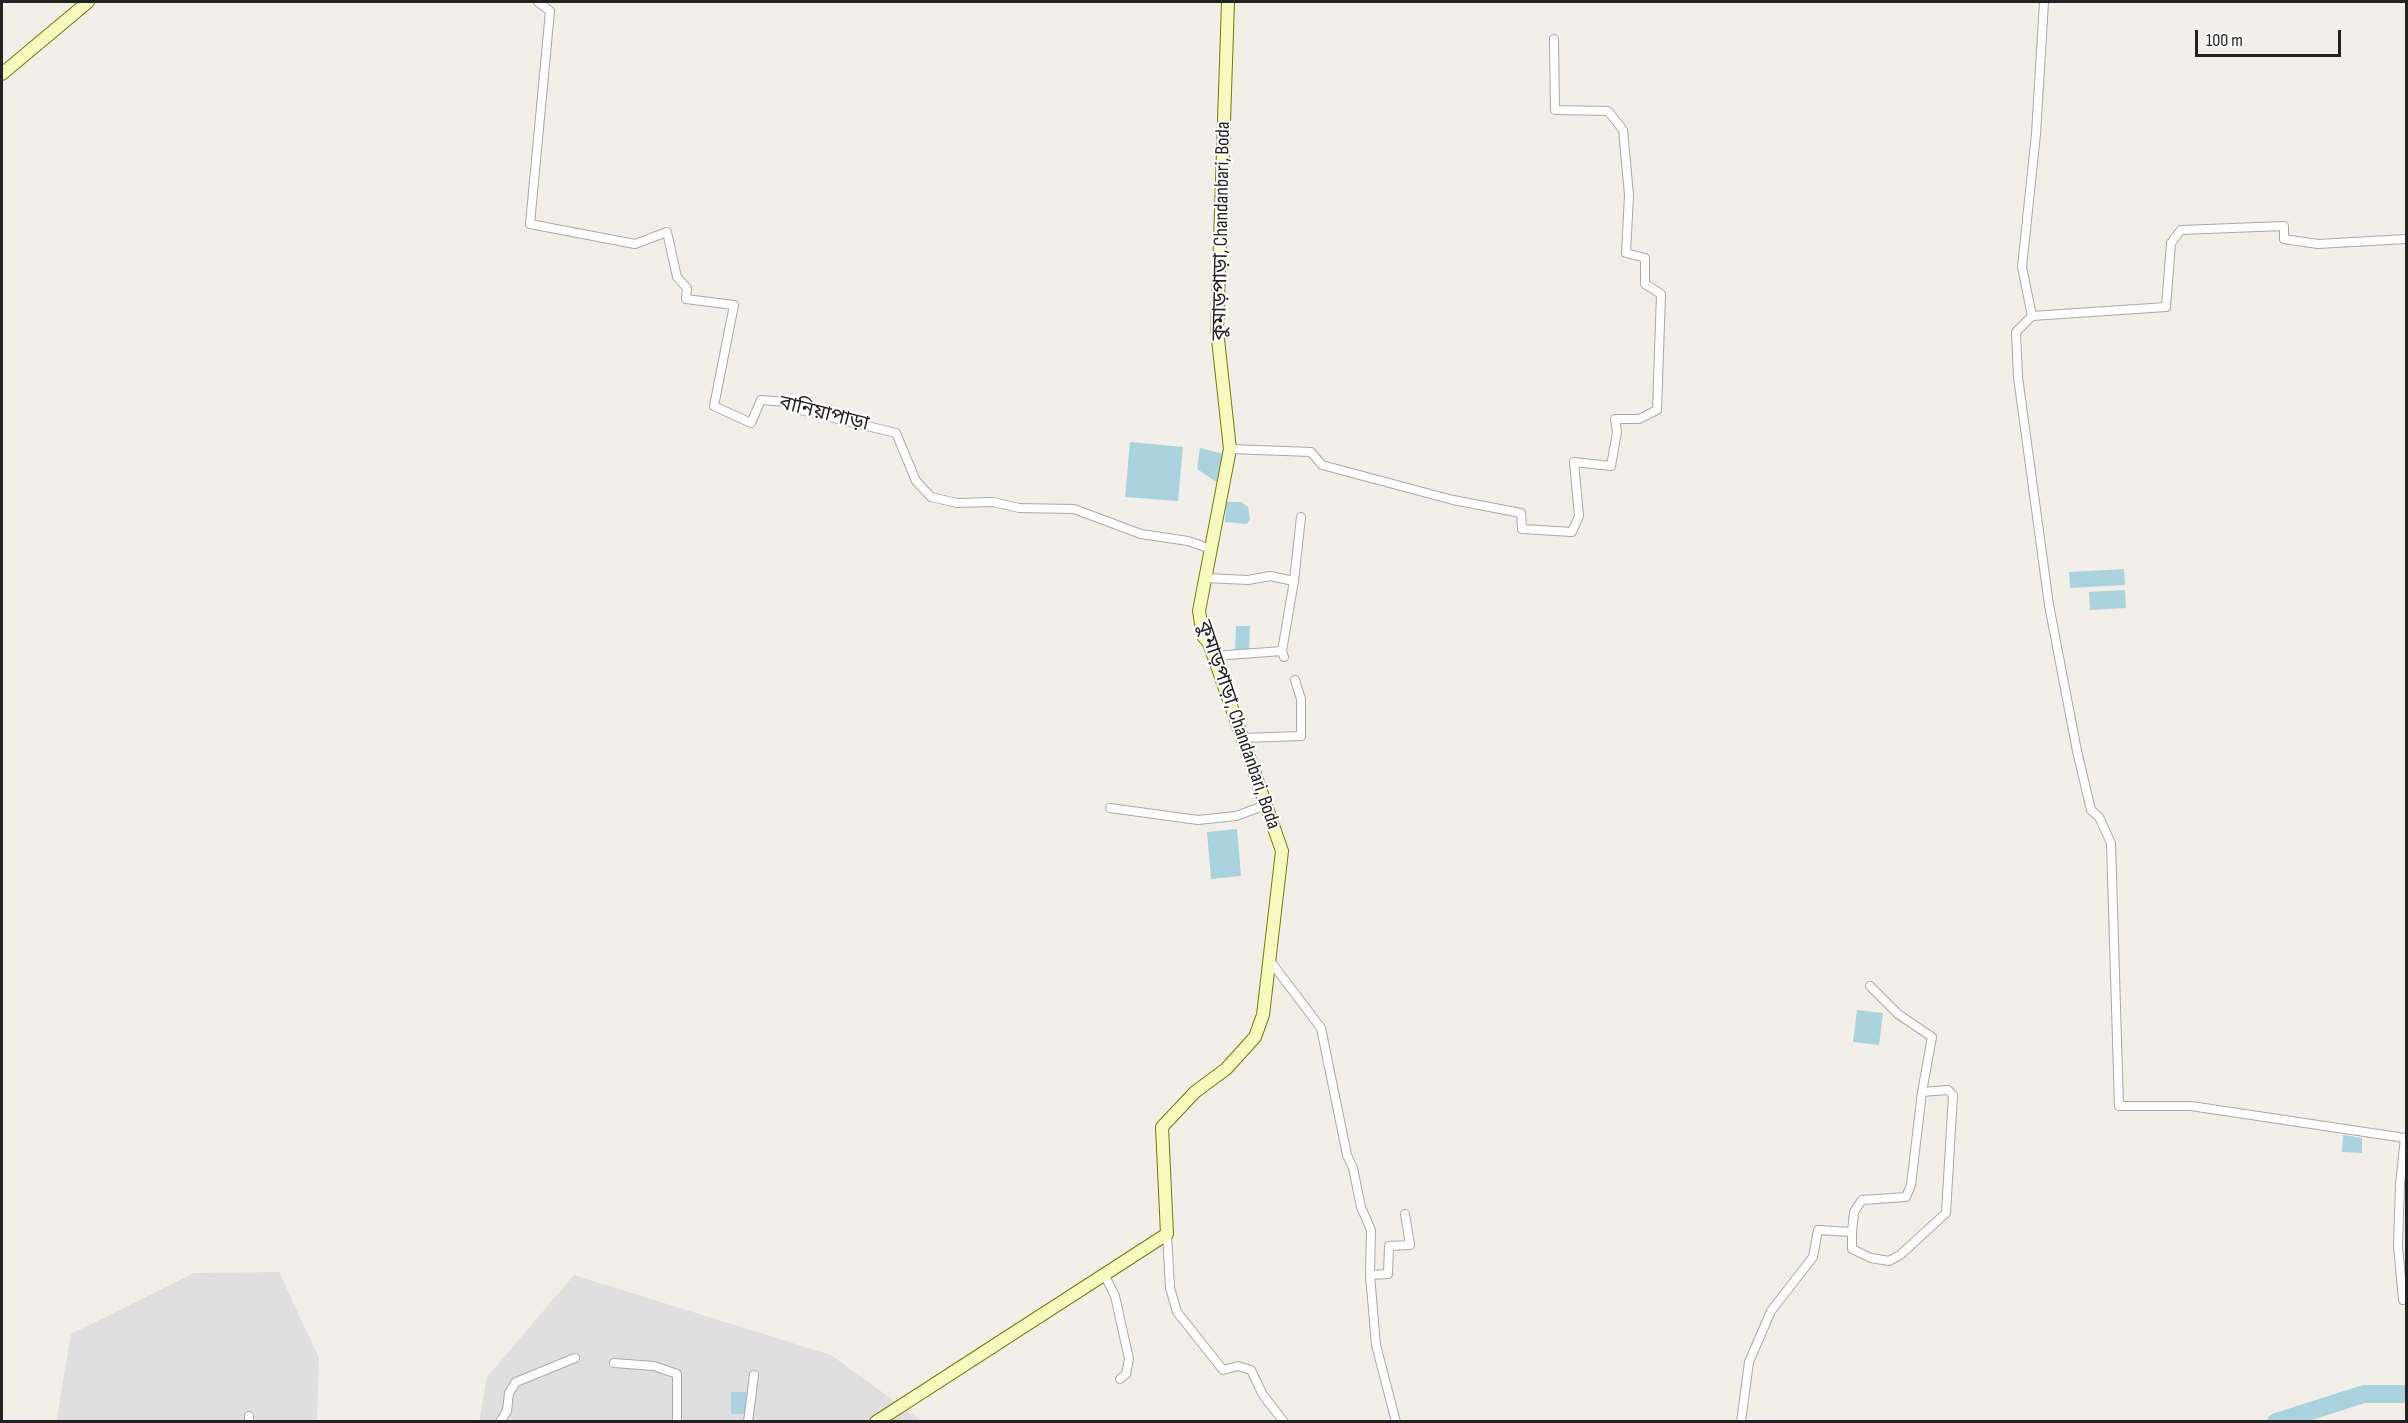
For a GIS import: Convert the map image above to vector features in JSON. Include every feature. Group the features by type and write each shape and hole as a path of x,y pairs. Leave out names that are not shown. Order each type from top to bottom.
{"street":[{"path":"2,74 88,2"},
{"name":"বানিয়াপাড়া","path":"538,2 550,11 530,224 634,244 667,232 677,277 687,288 686,299 734,305 714,406 751,423 761,400 786,402 796,409 896,433 916,481 931,497 957,503 993,502 1019,508 1074,509 1141,534 1188,541 1211,549"},
{"name":"কুমাড়পাড়া, Chandanbari, Boda","path":"1167,1234 1162,1127 1191,1096 1226,1069 1255,1037 1263,1015 1282,850 1214,656 1209,643 1203,636 1198,611 1230,449 1217,330 1228,2"},
{"path":"2032,316 2022,267 2036,134 2044,2"},
{"path":"1230,449 1311,452 1322,465 1453,500 1521,513 1522,529 1572,532 1579,516 1574,462 1611,466 1617,432 1615,419 1639,419 1657,410 1661,294 1645,284 1645,258 1626,253 1629,195 1623,130 1608,111 1556,110 1554,39"},
{"path":"2406,239 2318,244 2284,238 2284,226 2181,230 2171,243 2166,307 2032,316 2016,332 2018,377 2049,605 2077,751 2091,810 2099,817 2111,843 2119,1106 2191,1106 2405,1138 2400,1184 2398,1246 2403,1300 2406,1300"},
{"path":"1214,656 1283,654 1301,518"},
{"path":"1206,578 1248,580 1270,576 1294,581"},
{"path":"1242,738 1301,736 1301,699 1295,680"},
{"path":"1110,807 1198,820 1236,816 1266,805"},
{"path":"1270,962 1321,1028 1347,1155 1353,1168 1360,1207 1371,1230 1370,1275 1376,1345 1396,1422"},
{"path":"1870,986 1898,1014 1932,1037 1922,1092 1911,1185 1906,1197 1862,1200 1854,1212 1852,1249 1871,1258 1889,1261 1900,1255 1946,1213 1953,1095 1948,1090 1922,1092"},
{"path":"1370,1275 1388,1274 1389,1246 1410,1245 1405,1214"},
{"path":"1741,1422 1749,1362 1771,1311 1813,1257 1818,1230 1852,1232"},
{"path":"876,1422 1167,1234 1170,1288 1178,1312 1223,1370 1238,1366 1251,1370 1263,1395 1284,1422"},
{"path":"1104,1274 1115,1296 1129,1359 1126,1374 1120,1379"},
{"path":"500,1422 507,1411 509,1393 516,1382 575,1358"},
{"path":"614,1363 654,1366 678,1374 677,1422"},
{"path":"748,1422 754,1375"}],"shaded area":[{"path":"279,1272 319,1358 317,1421 56,1422 71,1334 194,1273"},
{"path":"574,1275 831,1355 922,1421 479,1422 487,1377"}],"water":[{"path":"1130,442 1183,447 1178,501 1125,497"},
{"path":"1200,448 1224,454 1218,483 1197,469"},
{"path":"1226,502 1241,502 1248,507 1250,519 1247,524 1225,522"},
{"path":"2124,569 2125,585 2070,588 2069,572"},
{"path":"2125,590 2126,608 2090,610 2089,592"},
{"path":"1236,626 1250,626 1249,652 1235,652"},
{"path":"1237,829 1241,876 1211,879 1207,832"},
{"path":"1857,1010 1883,1013 1879,1045 1853,1042"},
{"path":"2343,1135 2362,1138 2362,1153 2342,1152"},
{"path":"731,1392 746,1392 746,1414 731,1414"}],"waterway":[{"path":"2276,1422 2364,1394 2406,1394"}]}
